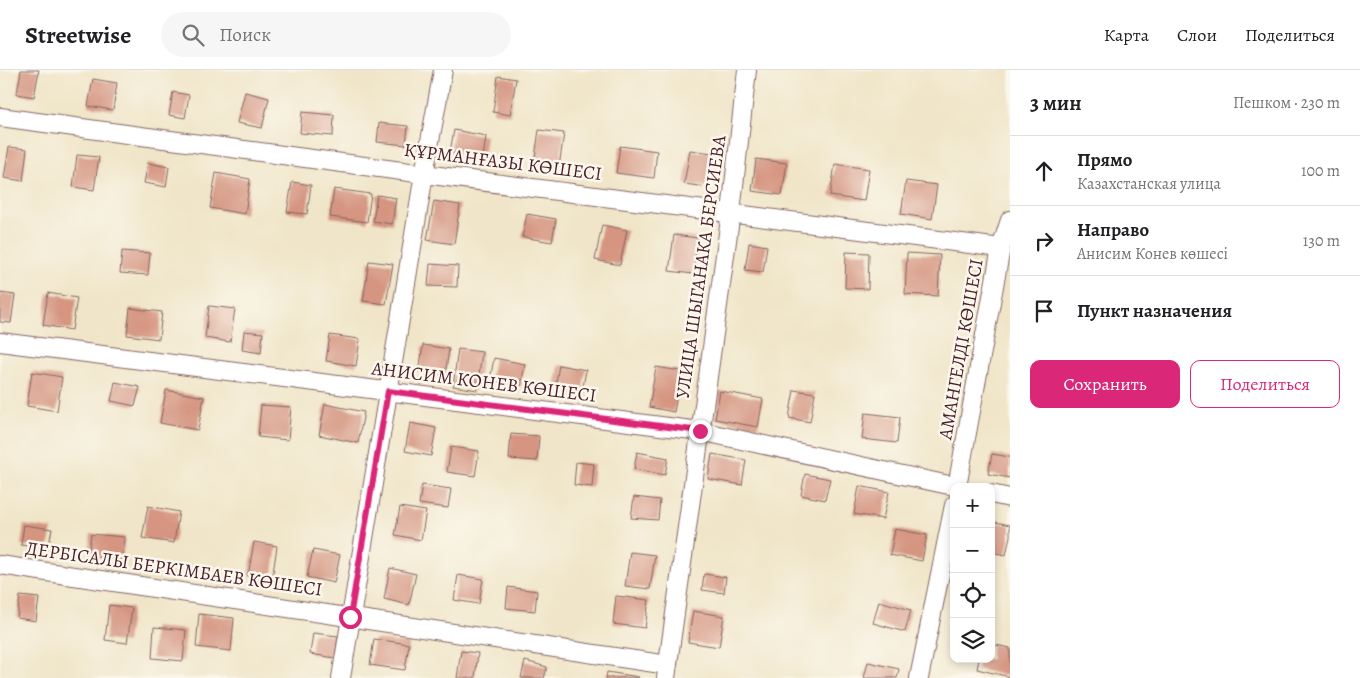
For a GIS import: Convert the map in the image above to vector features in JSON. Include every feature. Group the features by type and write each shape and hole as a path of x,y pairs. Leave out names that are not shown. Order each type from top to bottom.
{"street":[{"path":"341,678 424,174 443,70"},
{"name":"УЛИЦА ШЫГАНАКА БЕРСИЕВА","path":"667,671 731,212 747,70"},
{"name":"ҚҰРМАНҒАЗЫ КӨШЕСІ","path":"0,117 1001,248"},
{"name":"АМАНГЕЛДІ КӨШЕСІ","path":"959,483 1001,248 1010,220"},
{"name":"АНИСИМ КОНЕВ КӨШЕСІ","path":"0,342 700,431 950,485"},
{"path":"995,495 1010,498"},
{"path":"919,678 950,524"},
{"name":"ДЕРБІСАЛЫ БЕРКІМБАЕВ КӨШЕСІ","path":"0,565 350,617 667,671"}],"building":[{"path":"21,70 39,70 34,97 17,94"},
{"path":"498,76 516,79 510,115 493,112"},
{"path":"93,79 117,83 113,110 88,106"},
{"path":"173,92 189,95 185,118 169,115"},
{"path":"245,92 269,98 262,128 237,123"},
{"path":"302,112 334,115 333,136 300,133"},
{"path":"379,123 408,126 406,145 377,142"},
{"path":"454,130 486,136 483,158 450,152"},
{"path":"539,130 564,133 559,167 534,164"},
{"path":"620,146 657,151 654,178 616,173"},
{"path":"9,147 27,149 23,181 4,178"},
{"path":"690,150 712,153 707,187 684,184"},
{"path":"77,155 99,157 94,190 73,187"},
{"path":"756,159 787,163 782,195 752,191"},
{"path":"148,163 169,167 166,187 144,183"},
{"path":"835,164 869,169 864,201 830,196"},
{"path":"216,173 250,179 245,214 210,208"},
{"path":"906,181 937,185 932,219 901,214"},
{"path":"292,182 311,185 307,214 287,212"},
{"path":"334,189 371,194 367,222 330,217"},
{"path":"377,195 396,198 392,224 373,221"},
{"path":"434,201 460,205 454,244 427,240"},
{"path":"527,214 556,219 552,242 522,237"},
{"path":"602,225 627,230 620,265 595,260"},
{"path":"674,235 698,238 693,274 669,271"},
{"path":"749,243 767,246 763,272 745,270"},
{"path":"122,251 150,253 148,275 120,273"},
{"path":"846,252 869,253 868,289 845,288"},
{"path":"907,253 940,255 938,296 905,294"},
{"path":"369,261 393,264 386,304 363,301"},
{"path":"430,264 458,266 457,287 428,286"},
{"path":"0,293 15,295 11,323 0,322"},
{"path":"48,293 77,298 72,330 43,325"},
{"path":"209,306 235,309 230,342 205,338"},
{"path":"130,308 162,312 159,339 127,335"},
{"path":"244,331 263,333 261,353 242,350"},
{"path":"330,335 360,339 356,366 326,361"},
{"path":"423,345 449,349 445,376 419,372"},
{"path":"458,349 482,352 477,390 453,386"},
{"path":"494,358 525,364 521,386 490,380"},
{"path":"559,365 586,370 582,393 555,388"},
{"path":"656,367 681,371 674,412 649,407"},
{"path":"32,372 62,377 57,411 27,406"},
{"path":"115,382 140,387 135,406 111,401"},
{"path":"166,390 204,397 198,430 160,423"},
{"path":"794,390 815,393 810,422 789,418"},
{"path":"720,391 763,399 758,427 715,419"},
{"path":"325,404 364,412 358,443 319,435"},
{"path":"261,405 291,407 288,440 258,437"},
{"path":"865,413 900,417 897,443 862,439"},
{"path":"410,423 436,428 431,456 405,451"},
{"path":"511,434 539,436 537,461 509,459"},
{"path":"451,447 479,451 475,476 447,472"},
{"path":"637,452 668,458 665,475 634,469"},
{"path":"712,454 746,460 742,485 708,479"},
{"path":"992,454 1010,457 1010,478 988,474"},
{"path":"576,462 594,464 592,487 574,485"},
{"path":"805,474 830,479 825,500 801,495"},
{"path":"422,485 451,489 448,508 419,504"},
{"path":"859,486 889,492 883,519 854,514"},
{"path":"634,497 660,500 658,520 631,518"},
{"path":"148,506 179,512 174,543 142,538"},
{"path":"400,507 426,511 421,540 395,535"},
{"path":"995,522 1010,525 1006,555 995,553"},
{"path":"24,525 52,529 48,549 21,545"},
{"path":"895,529 927,535 922,561 890,555"},
{"path":"91,534 125,537 122,560 88,556"},
{"path":"254,542 277,546 272,580 248,576"},
{"path":"313,550 340,555 334,583 307,577"},
{"path":"630,552 655,555 650,589 625,586"},
{"path":"390,568 416,574 409,605 384,599"},
{"path":"704,574 726,577 724,593 702,590"},
{"path":"458,575 483,579 479,604 454,600"},
{"path":"508,587 537,591 535,611 506,608"},
{"path":"20,596 39,598 36,621 17,618"},
{"path":"616,596 649,600 645,628 613,624"},
{"path":"879,601 911,610 905,632 873,623"},
{"path":"109,605 132,608 127,643 105,640"},
{"path":"693,611 724,616 719,647 688,642"},
{"path":"199,614 234,618 231,651 196,647"},
{"path":"154,627 186,630 183,661 152,658"},
{"path":"313,633 338,636 335,658 310,654"},
{"path":"374,639 409,644 405,670 370,665"},
{"path":"995,645 1010,648 1010,677 977,669 978,663 995,663"},
{"path":"461,651 478,653 475,678 457,678"},
{"path":"525,661 547,667 544,678 521,678"},
{"path":"868,662 899,669 897,678 864,678"},
{"path":"607,672 639,677 606,678"}],"route":[{"path":"350,617 388,391 700,431"}]}
